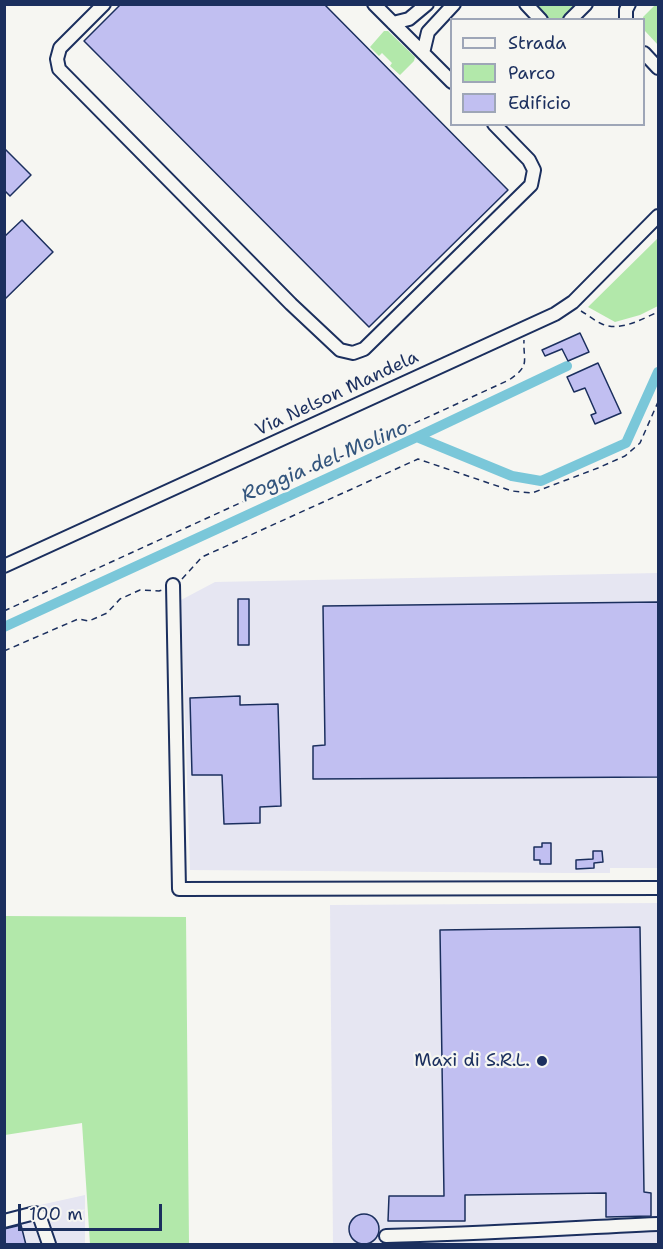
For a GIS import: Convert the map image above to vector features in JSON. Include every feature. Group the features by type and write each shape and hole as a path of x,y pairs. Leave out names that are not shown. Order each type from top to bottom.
{"street":[{"path":"104,4 60,48 57,59 59,69 283,297 340,350 353,353 364,349 531,185 534,170 528,160 496,126"},
{"path":"374,4 450,80"},
{"path":"393,23 409,19 427,4"},
{"path":"423,54 428,32 454,4"},
{"path":"526,4 539,18"},
{"path":"572,18 586,4"},
{"path":"645,54 658,68"},
{"name":"Via Nelson Mandela","path":"4,566 566,308 658,216"},
{"path":"173,585 179,889 658,888"},
{"path":"4,1221 35,1213 39,1215 49,1245"},
{"path":"386,1236 658,1224"}],"path":[{"path":"566,308 582,311 603,325 613,327 641,320 658,312"},
{"path":"4,611 508,380 524,367 523,329"},
{"path":"4,651 78,619 89,621 107,613 120,599 140,590 159,591 180,582 202,557 418,459 512,491 532,493 576,477 625,456 640,443 658,402"}],"shaded area":[{"path":"658,573 658,868 610,868 610,873 190,870 181,600 215,582"},
{"path":"658,903 658,1244 333,1244 330,905"},
{"path":"85,1195 85,1244 5,1244 4,1213"}],"green space":[{"path":"531,5 582,5 566,18 546,18"},
{"path":"655,5 658,5 658,45 645,31 645,18 643,17"},
{"path":"384,31 388,31 415,57 400,75 390,66 392,63 382,53 379,56 370,47"},
{"path":"658,238 658,306 640,315 615,322 588,307"},
{"path":"5,916 186,917 189,1244 90,1244 82,1123 5,1135"}],"building":[{"path":"121,4 324,4 508,190 369,327 84,41"},
{"path":"4,148 31,175 10,196 4,190"},
{"path":"22,220 53,252 4,300 4,237"},
{"path":"580,333 589,352 568,361 562,349 545,356 542,350"},
{"path":"598,363 621,413 595,424 591,415 596,413 585,388 574,392 567,377"},
{"path":"238,599 249,599 249,645 238,645"},
{"path":"658,602 658,777 313,779 313,746 325,745 323,606"},
{"path":"240,696 240,705 278,704 281,806 260,807 260,823 224,824 222,775 192,775 190,698"},
{"path":"542,843 551,843 551,864 540,864 540,860 534,860 534,847 542,847"},
{"path":"593,851 602,851 603,862 594,863 594,868 576,869 576,860 593,859"},
{"name":"Maxi di S.R.L.","path":"640,927 644,1192 651,1193 651,1216 606,1217 606,1193 465,1195 465,1221 388,1221 389,1196 444,1196 440,930"},
{"path":"364,1214 370,1215 378,1223 378,1235 370,1243 364,1244 358,1243 350,1235 349,1229 350,1223 358,1215"},
{"path":"21,1225 26,1245 4,1245 4,1229"}],"waterway":[{"path":"417,437 567,366"},
{"name":"Roggia del Molino","path":"4,627 417,437 512,476 541,481 626,443 658,372"}],"place":[{"name":"Maxi di S.R.L.","path":"542,1061"}]}
